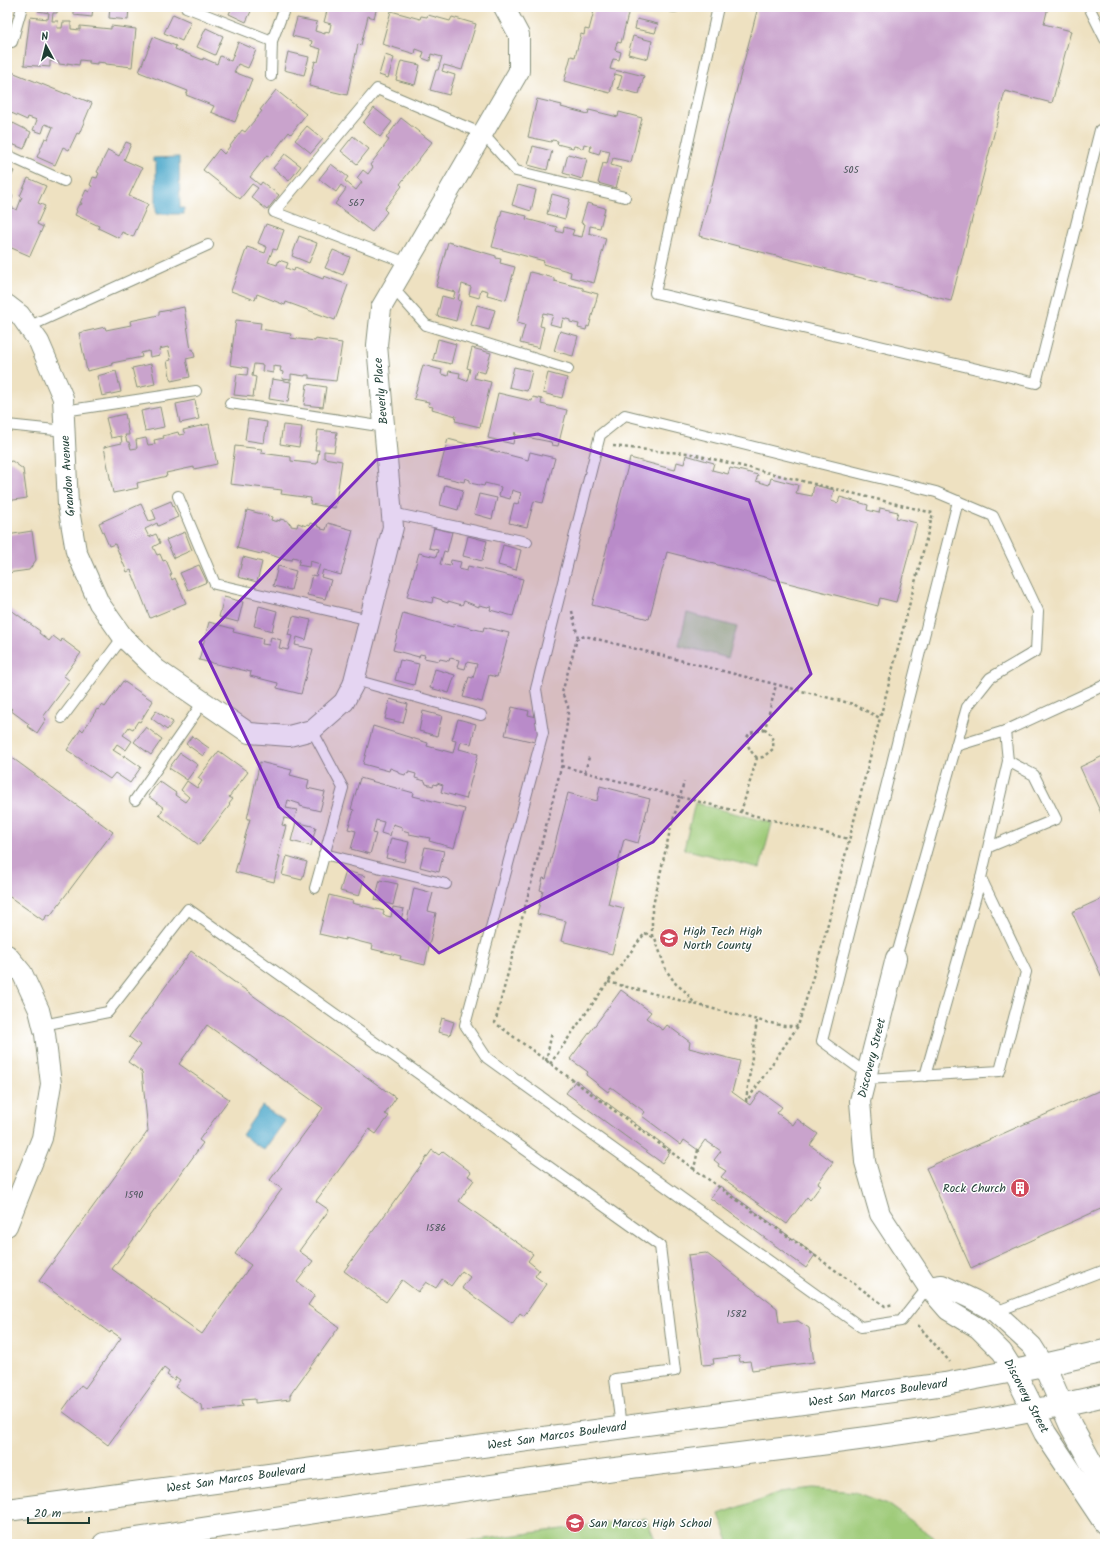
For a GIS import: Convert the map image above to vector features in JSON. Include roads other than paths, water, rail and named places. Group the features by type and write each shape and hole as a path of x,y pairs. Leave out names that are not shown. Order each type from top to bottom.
{"main road":[{"name":"West San Marcos Boulevard","path":"7,1510 945,1384 1044,1365 1105,1351"},
{"path":"1044,1365 1071,1426 1105,1488"},
{"name":"Discovery Street","path":"1014,1371 1049,1439 1105,1523"},
{"path":"104,1544 605,1470 868,1438 962,1424 1034,1411 1105,1395"}],"street":[{"name":"Beverly Place","path":"249,733 289,736 312,730 344,702 355,680 393,527 377,345 381,308 519,71 519,35 504,7"},
{"name":"Grandon Avenue","path":"7,305 20,315 39,342 63,398 68,505 76,551 100,603 123,637 156,669 249,733"},
{"path":"7,955 22,973 40,1010 51,1084 42,1138 7,1226"},
{"name":"Discovery Street","path":"896,958 860,1101 865,1162 880,1214 928,1287 948,1310 978,1328 1002,1352 1014,1371"},
{"path":"928,1287 942,1285 995,1312 1032,1346 1044,1365"}],"lane":[{"path":"12,42 22,7"},
{"path":"186,7 272,41"},
{"path":"271,76 272,41 286,7"},
{"path":"718,7 655,293 1036,383 1100,130"},
{"path":"1089,7 1105,39"},
{"path":"407,263 274,212 377,89 483,134 516,171 625,196"},
{"path":"7,155 64,181"},
{"path":"28,327 208,245"},
{"path":"393,288 426,325 568,369"},
{"path":"7,425 64,421 196,391"},
{"path":"230,403 385,427"},
{"path":"896,958 967,707 990,678 1036,651 1038,611 993,516 936,492 625,415 600,435 536,689 543,733 465,1025 487,1058 861,1327 901,1321 928,1287"},
{"path":"178,496 215,584 370,620"},
{"path":"958,501 822,1041 866,1077 924,1076 1000,1071 1026,972 982,878"},
{"path":"392,513 527,542"},
{"path":"62,718 123,637"},
{"path":"355,680 481,714"},
{"path":"956,746 1005,731 1105,684"},
{"path":"135,800 203,702"},
{"path":"312,730 343,788 315,888"},
{"path":"924,1076 982,878 1008,761 1005,731"},
{"path":"989,847 1056,819 1034,775 1008,761"},
{"path":"324,854 446,884"},
{"path":"44,1029 108,1012 188,908 660,1246 675,1371 615,1379 621,1428"},
{"path":"995,1312 1105,1270"}],"water":[{"path":"179,157 180,208 184,208 184,214 156,214 156,162 153,162 153,158"},
{"path":"262,1106 285,1121 264,1150 242,1135"}],"place":[{"name":"High Tech High North County","path":"669,938"},
{"name":"Rock Church","path":"1020,1188"},
{"name":"San Marcos High School","path":"575,1523"}]}
